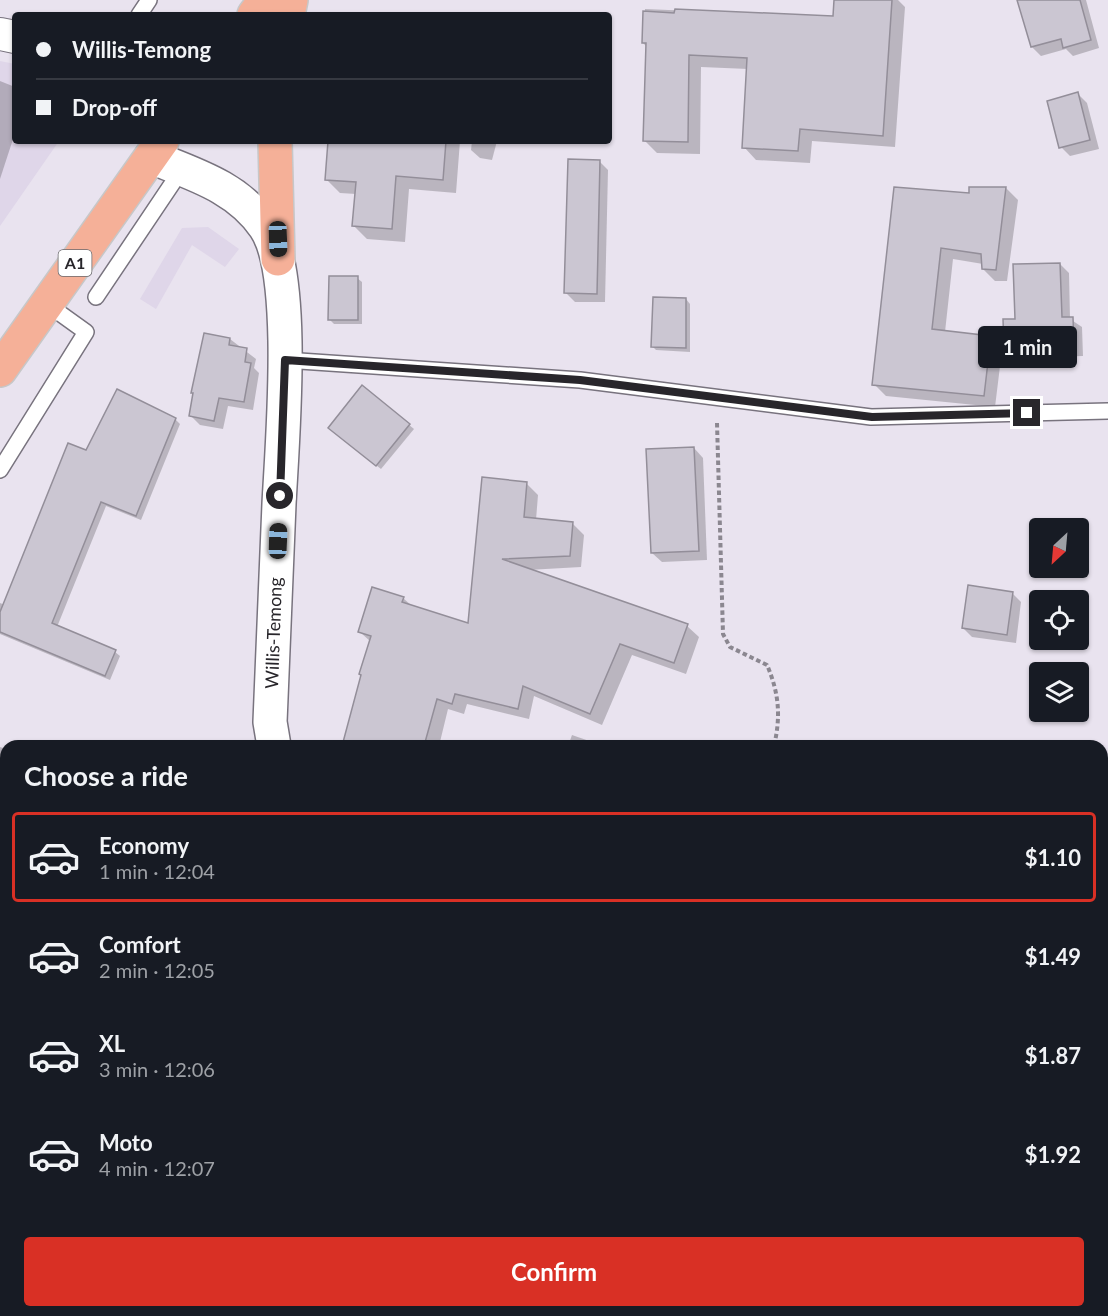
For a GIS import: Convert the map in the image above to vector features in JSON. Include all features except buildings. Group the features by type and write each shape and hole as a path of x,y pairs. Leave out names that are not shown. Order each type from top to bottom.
{"main road":[{"path":"256,12 266,0"},
{"path":"275,144 278,260"},
{"name":"Willis-Temong","path":"157,149 182,169 235,195 266,228 278,260 285,360 270,722 272,740"},
{"name":"A1","path":"0,370 157,149"}],"lane":[{"path":"96,297 182,169"},
{"path":"0,470 86,332 47,304"},
{"path":"285,360 580,380 872,417 1108,411"}],"path":[{"path":"716,399 723,634 730,647 767,665 777,688 780,723 776,740"}],"shaded area":[{"path":"0,61 12,63 12,144 57,144 0,226"},
{"path":"208,227 239,249 225,267 192,245 156,309 140,299 182,228"}],"route":[{"path":"280,496 285,360 580,380 872,417 1027,413"}]}
